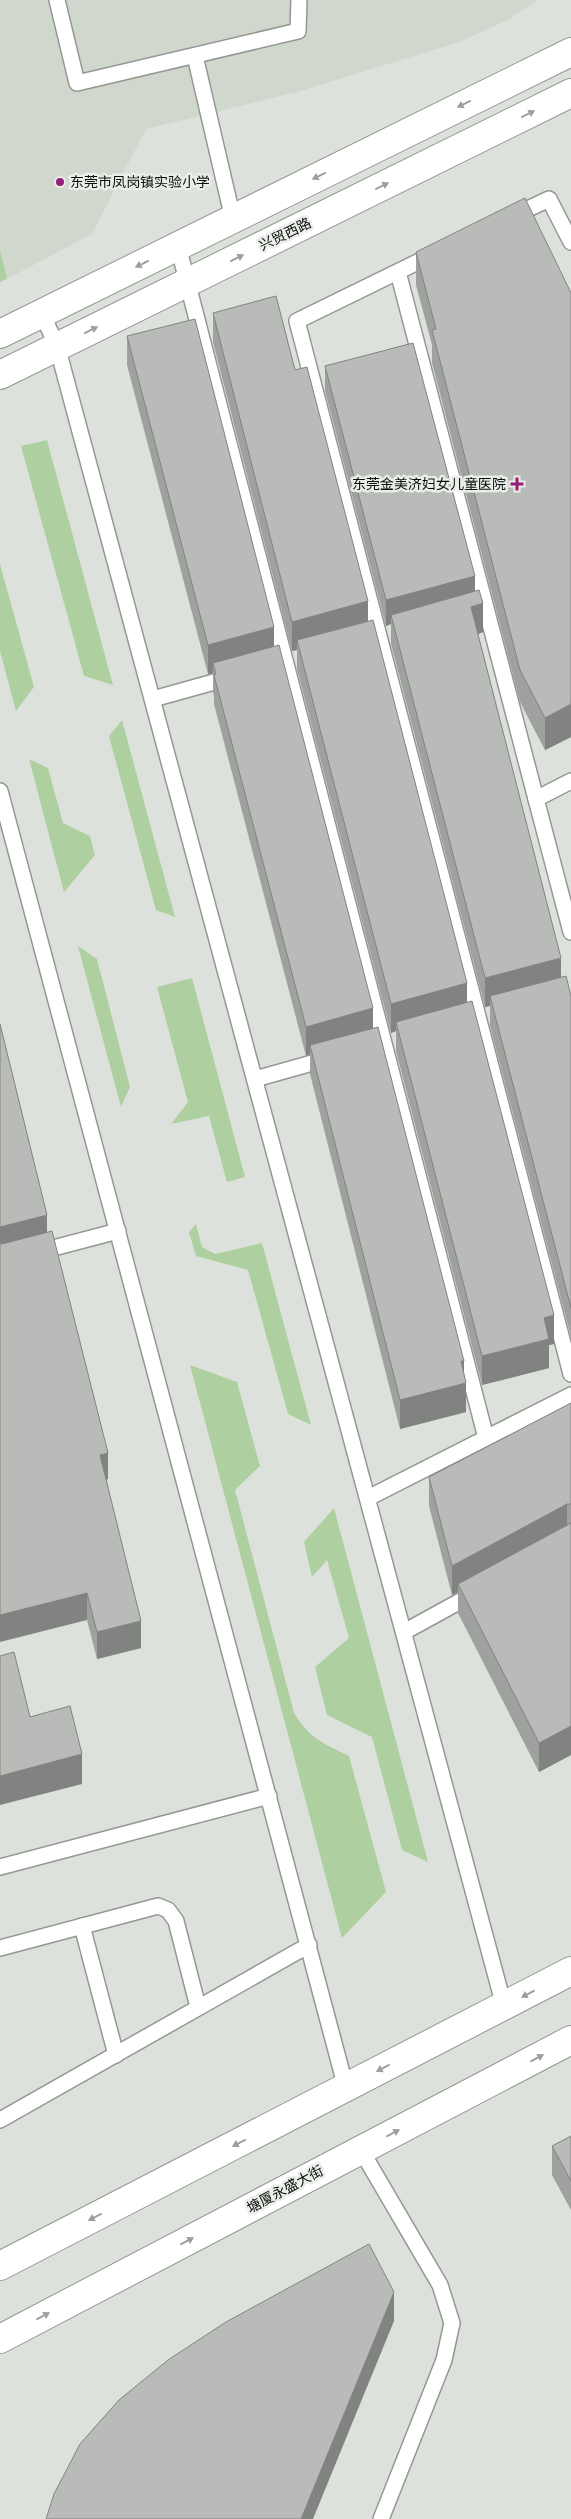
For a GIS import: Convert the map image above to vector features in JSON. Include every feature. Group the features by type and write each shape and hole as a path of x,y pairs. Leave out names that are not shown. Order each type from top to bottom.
{"street":[{"path":"0,334 571,52"},
{"name":"兴贸西路","path":"0,375 571,93"},
{"path":"0,2266 571,1971"},
{"name":"塘厦永盛大街","path":"0,2339 571,2040"}],"lane":[{"path":"57,0 77,83 298,31 299,0"},
{"path":"195,56 233,219"},
{"path":"496,225 549,199 571,242"},
{"path":"178,246 280,664 379,1045 486,1438"},
{"path":"452,246 297,321 571,1374"},
{"path":"398,272 571,932"},
{"path":"42,314 57,346 504,2006"},
{"path":"468,612 486,608"},
{"path":"361,642 397,632"},
{"path":"280,664 304,657"},
{"path":"153,699 248,673"},
{"path":"536,799 571,781"},
{"path":"0,791 346,2088"},
{"path":"460,1024 497,1014"},
{"path":"379,1045 403,1039"},
{"path":"255,1078 346,1054"},
{"path":"0,1262 118,1231"},
{"path":"368,1498 571,1395"},
{"path":"404,1632 486,1587"},
{"path":"0,1867 269,1796"},
{"path":"0,1948 158,1906 168,1910 176,1921 198,2007"},
{"path":"82,1926 116,2055"},
{"path":"0,2120 309,1945"},
{"path":"361,2150 440,2285 452,2324 444,2360 381,2519"}],"shaded area":[{"name":"东莞市凤岗镇实验小学","path":"0,0 537,0 508,20 459,42 297,92 146,129 92,234 7,279 0,249"}],"green space":[{"path":"0,249 7,279 0,282"},
{"path":"47,440 113,685 84,676 21,446"},
{"path":"0,564 34,687 16,711 0,651"},
{"path":"122,720 175,917 156,910 109,736"},
{"path":"29,759 48,768 63,823 90,836 95,855 64,892"},
{"path":"78,946 97,959 130,1087 121,1107"},
{"path":"192,978 245,1177 227,1182 209,1116 171,1124 188,1102 157,987"},
{"path":"196,1224 202,1247 215,1254 262,1243 311,1425 288,1414 248,1270 196,1256 189,1232"},
{"path":"190,1365 237,1382 260,1466 235,1490 294,1713 312,1735 324,1744 349,1756 386,1892 342,1938"},
{"path":"334,1508 428,1862 402,1850 372,1737 327,1715 315,1667 349,1638 327,1560 312,1577 304,1542"}],"building":[{"name":"东莞金美济妇女儿童医院","path":"525,198 571,293 571,704 545,718 520,670 432,330 436,329 416,252"},
{"path":"276,296 295,370 307,367 368,601 292,622 213,313"},
{"path":"195,319 274,627 208,645 127,336"},
{"path":"413,343 475,576 386,600 325,366"},
{"path":"479,590 483,603 471,607 561,958 485,978 391,615"},
{"path":"373,620 467,983 391,1004 297,640"},
{"path":"279,645 373,1008 306,1027 214,675 216,674 213,663"},
{"path":"566,976 571,996 571,1308 490,996"},
{"path":"472,1001 554,1315 544,1318 549,1339 482,1356 396,1022"},
{"path":"0,1024 47,1215 0,1227"},
{"path":"378,1027 464,1361 461,1361 466,1383 400,1400 310,1045"},
{"path":"52,1231 108,1453 100,1455 141,1621 97,1632 87,1593 0,1615 0,1243"},
{"path":"571,1403 571,1504 567,1504 452,1566 429,1477"},
{"path":"571,1523 571,1726 539,1743 458,1584"},
{"path":"14,1652 30,1717 70,1706 82,1754 0,1776 0,1656"},
{"path":"571,2136 571,2181 552,2146"},
{"path":"369,2244 394,2292 301,2519 46,2519 54,2494 80,2444 119,2400 168,2360 226,2322"}],"place":[{"name":"东莞市凤岗镇实验小学","path":"60,182"},
{"name":"东莞金美济妇女儿童医院","path":"517,484"}]}
